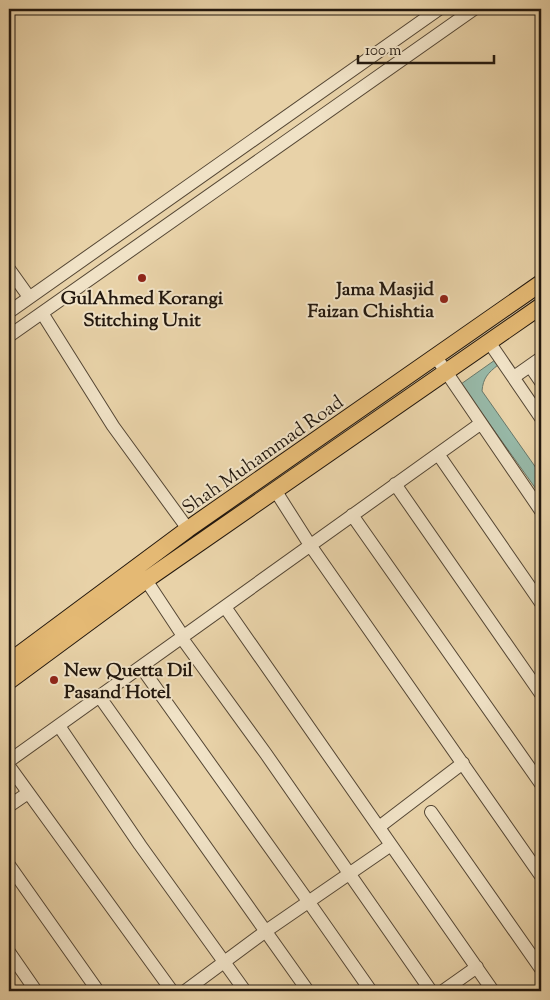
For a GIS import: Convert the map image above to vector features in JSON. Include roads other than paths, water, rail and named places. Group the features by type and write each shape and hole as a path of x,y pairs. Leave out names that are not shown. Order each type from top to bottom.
{"main road":[{"name":"Shah Muhammad Road","path":"9,662 188,530 541,283"},
{"name":"Shah Muhammad Road","path":"9,681 146,580 446,373 496,351 541,306"}],"street":[{"path":"27,323 12,310 439,9"},
{"path":"9,336 470,10"},
{"path":"362,65 372,80"},
{"path":"9,269 29,298"},
{"path":"42,312 113,426 188,530"},
{"path":"496,351 541,418"},
{"path":"436,357 541,511"},
{"path":"514,377 541,358"},
{"path":"530,366 541,382"},
{"path":"9,761 480,424"},
{"path":"438,454 541,603"},
{"path":"396,484 541,694"},
{"path":"275,490 310,545 541,876"},
{"path":"352,515 541,784"},
{"path":"146,580 182,637 431,991"},
{"path":"225,607 493,991"},
{"path":"141,667 371,991"},
{"path":"99,696 308,991"},
{"path":"58,726 244,991"},
{"path":"379,827 463,763"},
{"path":"9,766 172,991"},
{"path":"9,806 28,793"},
{"path":"431,812 541,969"},
{"path":"186,991 308,901 391,845"},
{"path":"9,865 98,991"},
{"path":"9,952 36,991"},
{"path":"444,991 477,967"}],"place":[{"name":"GulAhmed Korangi Stitching Unit","path":"142,278"},
{"name":"Jama Masjid Faizan Chishtia","path":"444,299"},
{"name":"New Quetta Dil Pasand Hotel","path":"54,680"}]}
